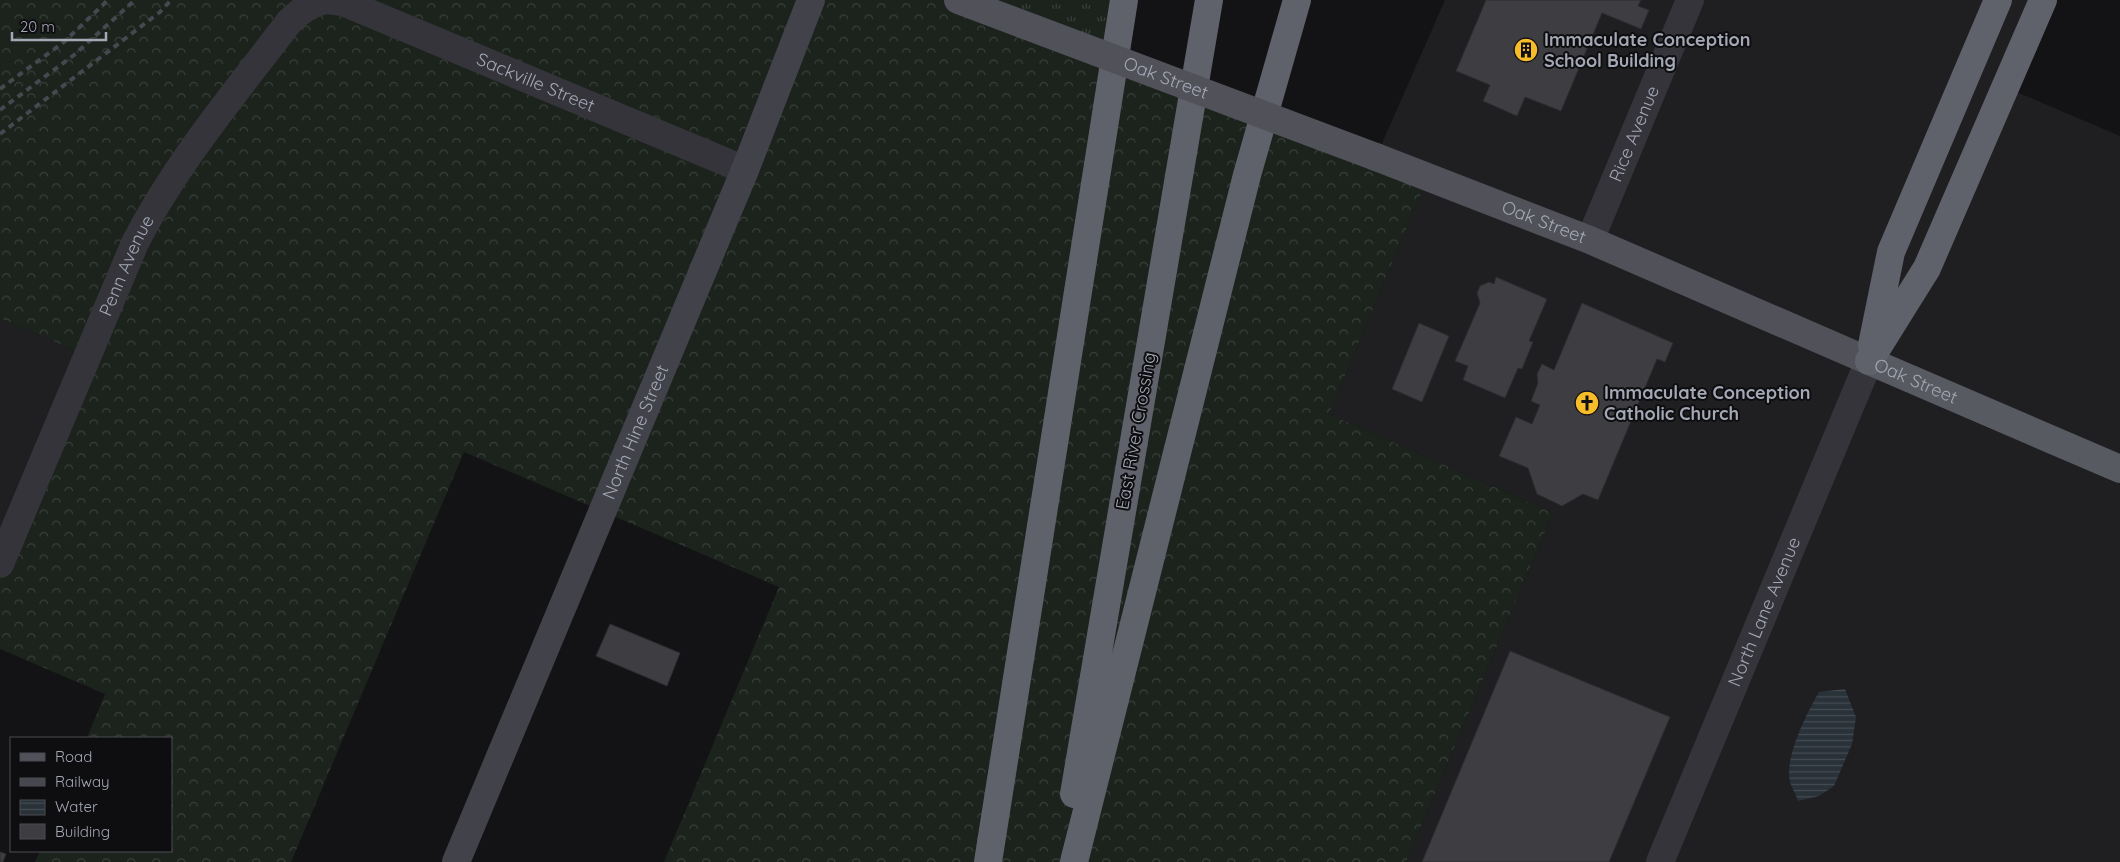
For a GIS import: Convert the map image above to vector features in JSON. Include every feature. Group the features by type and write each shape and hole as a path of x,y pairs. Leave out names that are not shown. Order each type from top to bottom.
{"highway":[{"path":"988,862 1124,0"},
{"name":"East River Crossing","path":"1063,862 1209,0"},
{"path":"1074,862 1247,175 1297,0"},
{"path":"1869,361 1891,252 1998,0"},
{"path":"1869,361 1927,268 2043,0"},
{"name":"Oak Street","path":"1869,361 2120,469"}],"main road":[{"name":"North Hine Street","path":"456,862 745,170 811,0"},
{"name":"Oak Street","path":"958,0 1376,157 1590,240 1869,361"}],"street":[{"name":"Rice Avenue","path":"1590,240 1690,0"},
{"name":"Sackville Street","path":"321,1 343,2 745,170"},
{"name":"Penn Avenue","path":"0,564 135,243 149,215 209,128 289,22 321,1"},
{"name":"North Lane Avenue","path":"1660,862 1869,361"}],"shaded area":[{"path":"1445,0 2043,0 2005,87 2120,136 2120,862 1406,862 1553,513 1329,414 1428,177 1376,157"},
{"path":"0,318 87,356 0,564"}],"green space":[{"path":"0,0 958,0 1428,177 1329,414 1553,513 1406,862 664,862 779,587 464,452 291,862 35,862 40,852 172,852 172,737 87,737 105,694 0,649 0,564 87,356 0,318"},
{"path":"958,0 1124,0 1114,62"}],"water":[{"path":"1845,689 1856,717 1852,744 1834,786 1819,796 1798,801 1790,782 1789,772 1793,749 1803,723 1819,692"}],"building":[{"name":"Immaculate Conception School Building","path":"1486,0 1641,0 1638,6 1649,10 1641,29 1602,13 1561,111 1525,97 1517,116 1483,101 1490,85 1456,71"},
{"path":"1496,277 1547,299 1529,341 1533,342 1522,369 1518,368 1505,398 1463,380 1468,366 1455,361 1480,303 1477,293 1480,286 1489,282 1494,284"},
{"name":"Immaculate Conception Catholic Church","path":"1582,303 1673,343 1665,362 1657,359 1598,500 1583,494 1562,506 1537,494 1528,468 1499,456 1516,417 1532,424 1540,405 1531,401 1538,383 1537,374 1542,364 1554,370"},
{"path":"1419,323 1449,336 1422,402 1392,389"},
{"path":"610,624 680,653 667,686 596,656"},
{"path":"1510,651 1670,717 1609,862 1422,862"},
{"path":"0,852 6,854 3,862 0,862"}],"railway":[{"path":"0,89 64,42 108,0"},
{"path":"0,110 74,55 135,0"},
{"path":"0,134 160,12 171,0"}],"place":[{"name":"Immaculate Conception School Building","path":"1526,50"},
{"name":"Immaculate Conception Catholic Church","path":"1587,403"}]}
